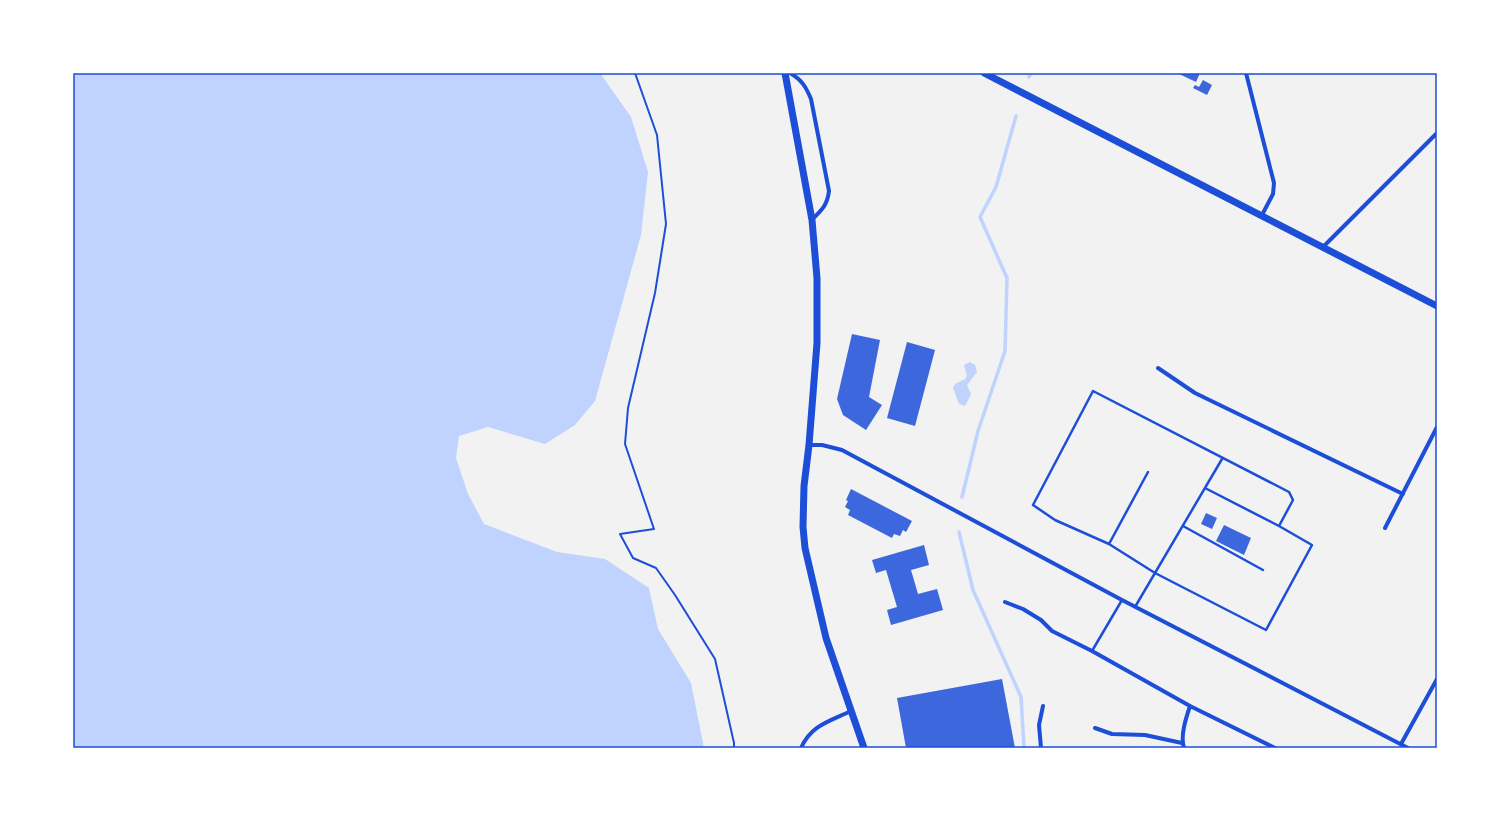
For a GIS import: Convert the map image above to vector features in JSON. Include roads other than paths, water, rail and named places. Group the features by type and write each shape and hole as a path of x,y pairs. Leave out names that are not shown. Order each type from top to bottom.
{"street":[{"path":"785,73 812,220 817,278 817,343 809,445 804,486 803,527 805,548 826,638 864,748"},
{"path":"790,73 799,78 806,87 811,99 829,191 824,208 812,220"},
{"path":"984,73 994,75 1437,306"},
{"path":"1246,73 1274,184 1273,194 1262,215"},
{"path":"1323,247 1437,133"},
{"path":"1158,368 1195,393 1403,494"},
{"path":"1385,528 1437,427"},
{"path":"809,445 822,445 842,450 1135,607 1408,748"},
{"path":"1005,602 1023,609 1041,620 1052,631 1092,651 1190,706 1275,748"},
{"path":"1401,744 1437,679"},
{"path":"1041,748 1039,725 1043,706"},
{"path":"1184,748 1182,743 1186,718 1190,706"},
{"path":"801,748 811,731 818,726 851,711"},
{"path":"1095,728 1112,734 1145,735 1182,743"}],"lane":[{"path":"1205,488 1279,526 1312,545 1266,630 1155,573 1109,544 1055,520 1032,505 1093,391 1222,459 1289,492 1293,500 1279,526"},
{"path":"1135,607 1222,459"},
{"path":"1109,544 1148,472"},
{"path":"1182,526 1263,570"},
{"path":"1092,651 1122,600"}],"water":[{"path":"73,73 600,73 631,117 648,172 641,235 595,401 575,425 545,444 488,427 459,436 456,458 468,494 484,524 557,552 605,559 649,588 658,629 691,683 704,748 73,748"},
{"path":"970,362 975,365 977,372 967,385 971,394 965,406 959,404 953,388 955,384 965,379 967,376 964,365"}],"waterway":[{"path":"1029,77 1031,73"},
{"path":"962,497 978,431 1005,351 1007,278 980,217 996,187 1016,116"},
{"path":"959,532 973,590 1021,697 1024,748"}]}
